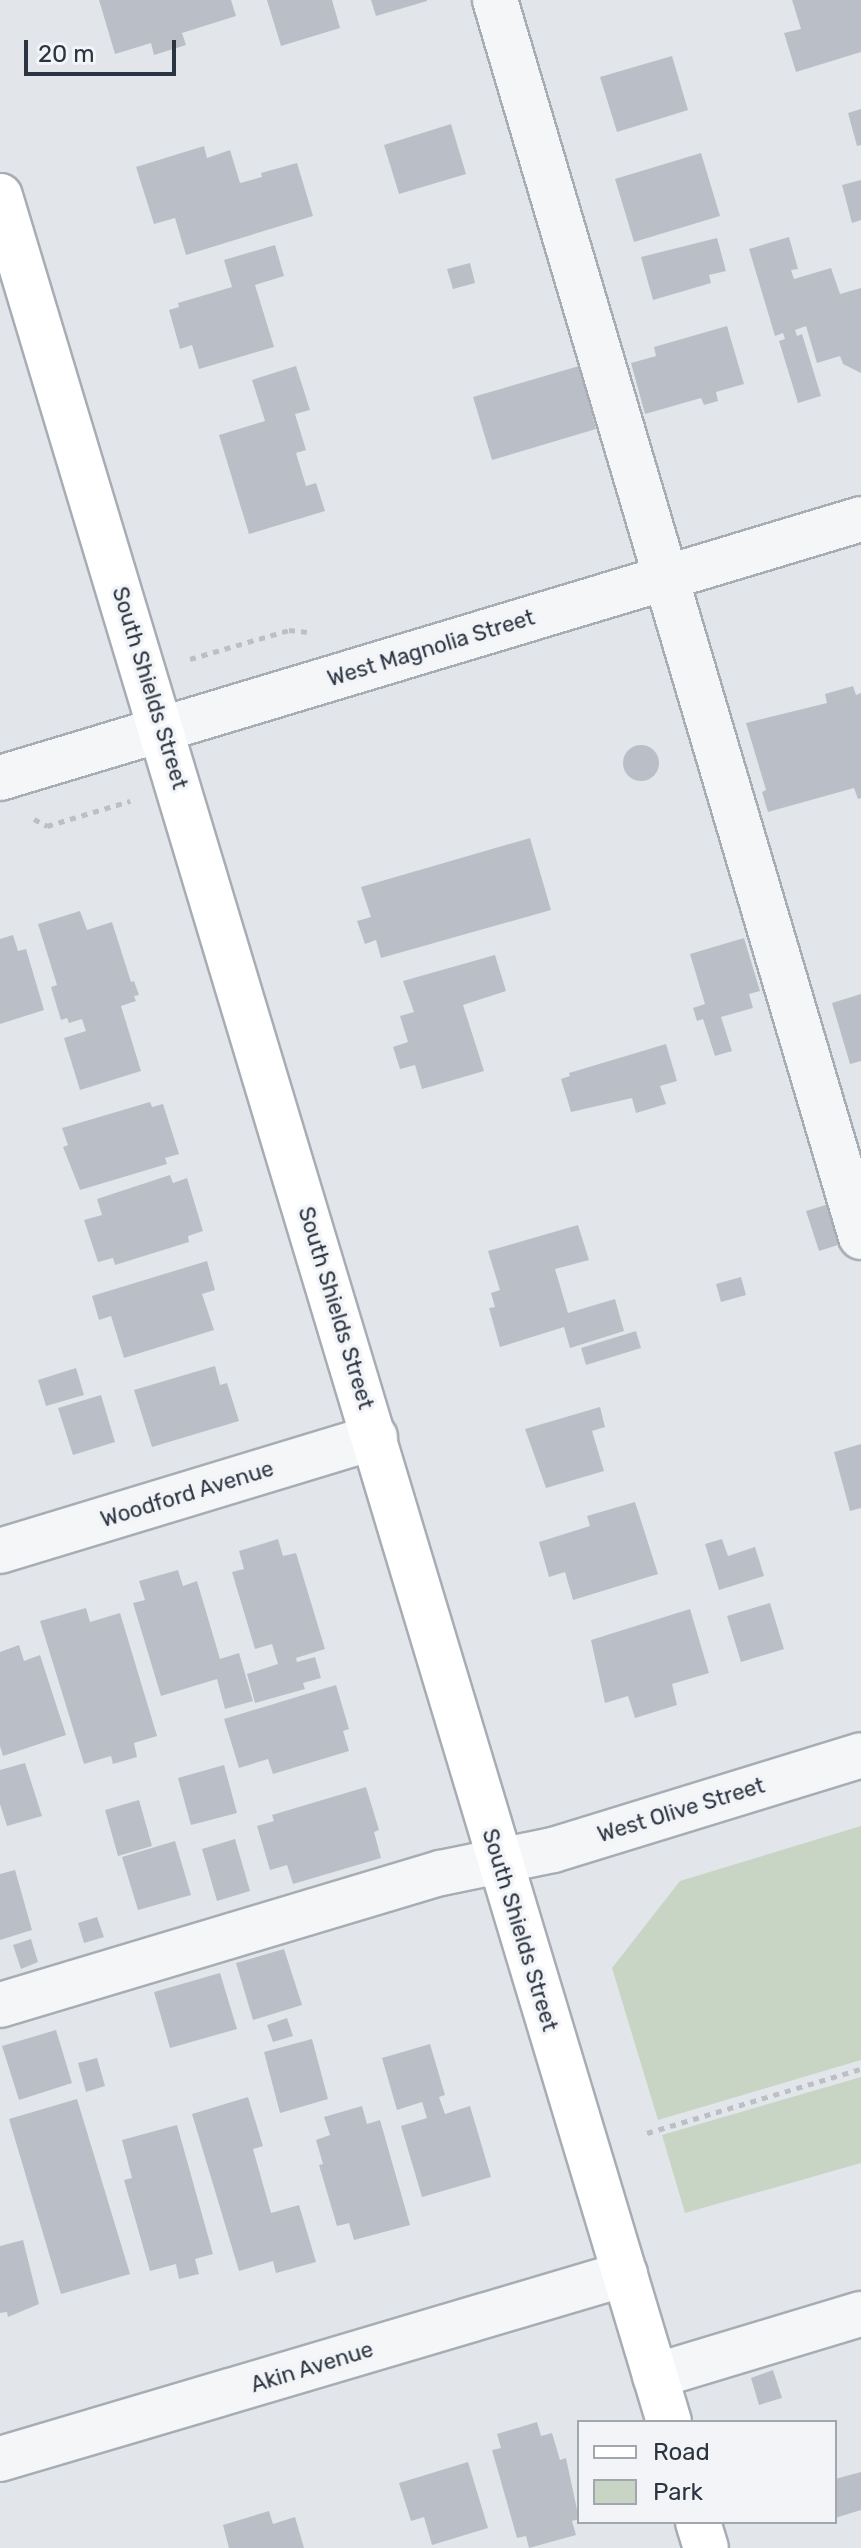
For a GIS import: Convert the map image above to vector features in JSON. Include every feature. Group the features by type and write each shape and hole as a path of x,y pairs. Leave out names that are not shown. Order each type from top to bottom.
{"main road":[{"name":"South Shields Street","path":"0,196 163,730 668,2420"},
{"path":"699,2524 706,2548"}],"street":[{"path":"495,0 861,1237"},
{"name":"West Magnolia Street","path":"0,778 861,519"},
{"name":"Woodford Avenue","path":"0,1551 375,1437"},
{"name":"West Olive Street","path":"0,2005 426,1878 553,1850 861,1755"},
{"name":"Akin Avenue","path":"0,2459 625,2274"},
{"path":"655,2376 861,2314"}],"path":[{"path":"24,815 47,826 129,802"},
{"path":"647,2133 861,2069"}],"green space":[{"path":"861,1826 861,2060 658,2120 612,1968 680,1881"},
{"path":"861,2077 861,2163 685,2213 662,2135"}],"building":[{"path":"99,0 231,0 236,16 182,33 186,45 154,55 151,43 115,54"},
{"path":"267,0 332,0 340,28 281,46"},
{"path":"371,0 427,0 427,1 376,16"},
{"path":"792,0 861,0 861,52 796,72 784,33 801,29"},
{"path":"672,56 688,110 617,132 600,77"},
{"path":"861,109 861,145 857,146 848,113"},
{"path":"451,124 466,174 399,194 384,145"},
{"path":"204,146 207,158 230,150 240,183 262,177 261,173 297,163 313,216 186,255 175,218 154,224 136,167"},
{"path":"701,153 720,216 634,242 615,179"},
{"path":"861,180 861,220 852,223 842,185"},
{"path":"789,237 798,269 791,270 794,279 831,268 840,294 861,288 861,373 843,364 840,356 817,363 806,326 795,330 797,336 802,334 821,396 798,403 779,341 785,339 783,333 775,336 749,249"},
{"path":"717,238 726,271 709,275 711,283 653,300 641,257"},
{"path":"275,245 284,276 255,285 274,347 199,369 192,345 180,349 169,310 179,307 178,303 232,287 224,260"},
{"path":"470,263 475,283 453,289 447,269"},
{"path":"727,326 744,384 716,392 718,401 704,405 701,398 645,414 631,363 656,356 654,347"},
{"path":"296,366 310,410 295,414 306,450 296,453 306,486 316,483 325,511 249,534 219,435 265,421 252,380"},
{"path":"579,366 596,429 492,460 473,397"},
{"path":"853,686 856,695 861,693 861,798 858,799 854,788 768,812 762,792 766,790 746,723 827,703 825,694"},
{"path":"641,745 654,750 659,763 654,776 641,781 628,776 623,763 628,750"},
{"path":"530,838 551,910 381,958 376,940 365,944 357,921 371,917 361,887"},
{"path":"80,911 87,930 112,922 131,982 134,981 139,995 134,996 136,1001 121,1006 141,1071 80,1090 64,1038 86,1031 82,1019 69,1023 67,1018 61,1020 51,987 57,985 38,924"},
{"path":"13,935 18,951 26,949 44,1010 0,1024 0,939"},
{"path":"744,938 760,991 749,994 753,1008 721,1017 732,1051 715,1056 703,1019 697,1021 693,1008 705,1004 690,954"},
{"path":"495,955 506,991 463,1005 484,1071 422,1089 415,1065 400,1069 393,1047 408,1042 400,1016 414,1012 403,981"},
{"path":"861,994 861,1061 850,1064 832,1003"},
{"path":"666,1044 677,1081 660,1086 666,1104 636,1113 632,1098 571,1112 561,1079 570,1076 569,1073"},
{"path":"150,1102 152,1107 163,1104 179,1154 165,1158 167,1164 80,1190 63,1147 68,1145 62,1128"},
{"path":"170,1175 173,1183 187,1178 203,1231 188,1236 189,1242 115,1265 113,1258 98,1262 84,1220 102,1215 97,1199"},
{"path":"829,1204 841,1244 819,1251 806,1211"},
{"path":"578,1225 589,1260 555,1269 568,1313 615,1299 624,1331 570,1348 564,1327 500,1347 489,1308 495,1307 491,1293 500,1290 488,1251"},
{"path":"207,1261 215,1290 202,1294 214,1330 124,1358 111,1316 99,1320 92,1296"},
{"path":"741,1277 746,1295 721,1302 716,1284"},
{"path":"636,1331 641,1348 586,1365 581,1348"},
{"path":"215,1366 220,1385 227,1383 239,1421 152,1447 134,1390"},
{"path":"76,1368 84,1395 46,1406 38,1380"},
{"path":"101,1395 115,1442 73,1455 58,1408"},
{"path":"600,1407 605,1427 592,1431 604,1471 546,1488 525,1429"},
{"path":"861,1444 861,1508 850,1511 834,1452"},
{"path":"635,1502 658,1574 573,1600 565,1572 549,1577 539,1542 590,1526 587,1516"},
{"path":"278,1539 283,1556 296,1553 325,1649 296,1658 297,1662 315,1657 321,1678 303,1683 305,1689 255,1703 247,1674 278,1664 272,1644 255,1649 232,1572 244,1569 239,1551"},
{"path":"722,1539 728,1556 755,1547 764,1576 719,1590 705,1544"},
{"path":"178,1570 183,1586 197,1581 220,1659 239,1653 253,1701 225,1709 217,1679 161,1696 133,1603 145,1600 139,1581"},
{"path":"770,1603 784,1649 741,1662 727,1616"},
{"path":"86,1608 90,1622 120,1613 157,1736 134,1743 137,1757 113,1764 111,1756 84,1764 40,1621"},
{"path":"690,1609 709,1673 672,1684 677,1705 635,1718 628,1696 605,1703 591,1640"},
{"path":"19,1645 24,1661 40,1655 66,1735 3,1756 0,1746 0,1652"},
{"path":"336,1685 349,1729 343,1731 349,1751 273,1774 268,1759 239,1768 224,1719"},
{"path":"25,1763 42,1816 7,1826 0,1804 0,1770"},
{"path":"224,1765 237,1813 191,1825 178,1778"},
{"path":"366,1787 379,1830 374,1832 381,1858 293,1884 287,1865 270,1870 257,1826 274,1821 272,1815"},
{"path":"139,1800 152,1846 118,1856 105,1810"},
{"path":"235,1839 250,1891 217,1901 202,1849"},
{"path":"175,1841 191,1895 138,1910 122,1857"},
{"path":"15,1870 32,1930 0,1940 0,1874"},
{"path":"97,1917 104,1937 84,1943 78,1923"},
{"path":"31,1939 38,1962 21,1969 13,1945"},
{"path":"284,1949 302,2005 253,2020 236,1963"},
{"path":"220,1973 237,2029 170,2048 154,1992"},
{"path":"287,2018 293,2036 273,2042 267,2025"},
{"path":"56,2030 72,2083 19,2100 2,2046"},
{"path":"312,2039 328,2099 280,2113 264,2052"},
{"path":"430,2044 445,2095 439,2097 445,2114 470,2106 491,2177 422,2197 401,2126 427,2118 422,2102 397,2110 382,2058"},
{"path":"97,2058 105,2086 86,2092 78,2063"},
{"path":"248,2097 263,2146 253,2149 271,2213 299,2205 316,2262 276,2273 273,2261 239,2271 192,2114"},
{"path":"77,2099 130,2274 61,2294 9,2119"},
{"path":"362,2106 367,2124 380,2120 410,2225 354,2240 349,2223 337,2226 319,2165 323,2164 316,2140 330,2135 324,2117"},
{"path":"177,2125 213,2254 195,2259 199,2274 179,2279 176,2264 150,2271 124,2180 132,2178 122,2140"},
{"path":"23,2240 39,2304 8,2317 7,2312 0,2313 0,2246"},
{"path":"773,2370 782,2398 759,2405 751,2378"},
{"path":"537,2422 541,2436 552,2433 560,2460 566,2458 577,2510 577,2520 572,2521 576,2535 529,2548 526,2536 517,2538 492,2450 501,2448 497,2434"},
{"path":"468,2462 488,2528 432,2545 424,2517 411,2521 399,2483"},
{"path":"861,2472 861,2510 837,2517 837,2478"},
{"path":"269,2511 273,2524 295,2517 304,2548 229,2548 223,2525"}]}
